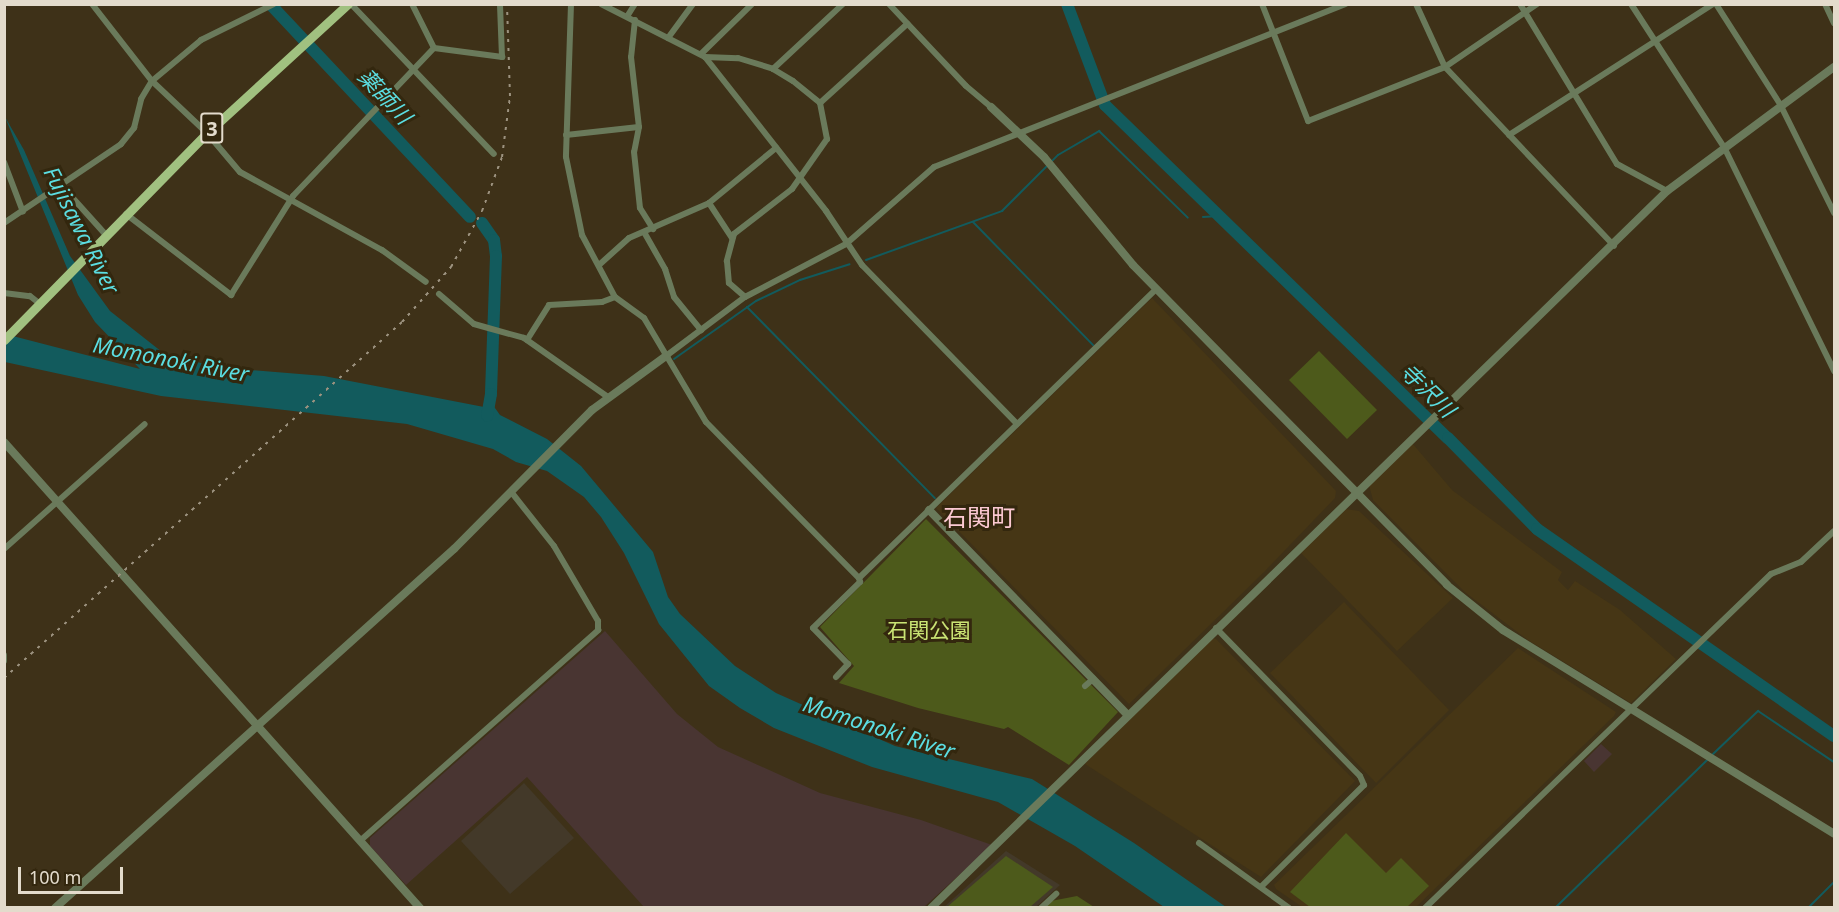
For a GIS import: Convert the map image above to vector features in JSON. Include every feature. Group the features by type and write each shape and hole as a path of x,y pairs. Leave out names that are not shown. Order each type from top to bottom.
{"main road":[{"name":"3","path":"4,340 207,133 349,4"}],"street":[{"path":"92,4 152,81 207,133 240,172 289,201 382,250 426,282"},
{"path":"4,223 63,186 130,136 141,99 152,81 205,38 274,4"},
{"path":"349,4 494,154"},
{"path":"412,4 434,48"},
{"path":"434,48 502,57 500,4"},
{"path":"571,4 566,157 582,235 615,297 644,318 706,422 859,578"},
{"path":"601,4 628,15 703,56 738,58 773,69 820,103 827,139 801,180 732,238 727,261 729,283 745,297"},
{"path":"628,15 635,4"},
{"path":"668,38 693,4"},
{"path":"703,56 752,4"},
{"path":"773,69 843,4"},
{"path":"889,4 991,107 1019,132 1156,289 1354,494 1475,608 1629,709 1834,834"},
{"path":"1262,4 1308,121 1445,67 1537,4"},
{"path":"56,908 515,490 572,430 608,397 745,297 846,244 934,167 1345,4"},
{"path":"1416,4 1445,67 1614,246"},
{"path":"1520,4 1617,164 1667,190"},
{"path":"1631,4 1724,147 1834,371"},
{"path":"1509,135 1714,4 1780,104 1834,213"},
{"path":"1826,4 1834,23"},
{"path":"635,20 631,57 639,128 634,152 640,208 653,229"},
{"path":"820,103 907,24"},
{"path":"126,214 231,295 289,201 434,48"},
{"path":"703,56 801,180 846,244 1017,424"},
{"path":"931,908 1014,831 1066,776 1354,494 1614,246 1667,190 1780,104 1834,67"},
{"path":"566,135 639,128"},
{"path":"599,265 629,238 709,203 776,148"},
{"path":"4,162 24,211"},
{"path":"63,186 106,235"},
{"path":"709,203 732,238"},
{"path":"644,232 665,269 674,297 701,330"},
{"path":"837,677 849,664 813,628 860,582 859,578 1156,289"},
{"path":"4,293 30,296 39,303"},
{"path":"439,294 463,317 487,329 527,340 608,397"},
{"path":"527,340 549,305 602,302 615,297"},
{"path":"4,549 145,424"},
{"path":"4,442 259,724 420,908"},
{"path":"361,840 598,630 598,621 554,546 515,490"},
{"path":"929,510 1128,715"},
{"path":"1425,908 1771,574 1801,562 1834,531"},
{"path":"1216,628 1360,776 1364,785 1261,887"},
{"path":"4,655 4,661"},
{"path":"1085,686 1093,679"},
{"path":"1199,843 1289,908"},
{"path":"1041,908 1056,894"}],"shaded area":[{"path":"1152,298 1336,491 1335,498 1265,571 1129,704 936,508"},
{"path":"1412,443 1452,490 1562,572 1558,580 1568,590 1575,581 1620,610 1676,659 1631,703 1528,640 1466,593 1373,500 1369,485"},
{"path":"1346,509 1359,511 1453,598 1397,651 1301,553"},
{"path":"1344,602 1449,710 1376,783 1270,673"},
{"path":"605,631 677,714 718,747 820,793 921,820 992,845 924,907 644,907 527,777 406,885 370,846 370,838"},
{"path":"1210,637 1216,639 1355,781 1261,877 1085,764"},
{"path":"1518,648 1616,712 1614,716 1416,907 1302,907 1276,889 1274,885"},
{"path":"1601,744 1612,754 1594,772 1584,761"},
{"path":"524,783 574,838 510,894 461,841"},
{"path":"1006,851 1060,885 1036,907 943,908"}],"green space":[{"path":"1319,351 1377,410 1347,439 1289,380"},
{"name":"石関公園","path":"926,519 1118,712 1069,765 1008,727 1004,729 918,708 839,683 854,666 820,627"},
{"path":"1346,833 1386,873 1401,858 1429,886 1407,907 1310,907 1290,892"},
{"path":"1006,856 1053,887 1030,907 947,907"},
{"path":"1077,896 1094,907 1043,908 1051,901"}],"water":[{"name":"Momonoki River","path":"5,117 24,150 70,256 110,311 162,352 215,367 324,376 484,407 490,401 500,415 547,439 581,466 653,552 668,597 680,614 735,666 776,693 895,746 1032,779 1134,843 1226,907 1164,907 1075,846 998,802 872,767 774,728 740,708 709,686 659,624 624,553 601,517 584,497 547,471 516,462 493,449 407,424 161,396 5,362 5,334 140,369 95,322 78,295"}],"waterway":[{"name":"薬師川","path":"270,4 470,217"},
{"name":"寺沢川","path":"1067,4 1105,105 1448,438 1537,529 1834,736"},
{"path":"866,260 1002,211 1058,155 1099,131 1188,218"},
{"path":"1203,217 1219,216"},
{"path":"973,222 1093,345"},
{"name":"薬師川","path":"482,223 494,240 496,256 491,394 487,416"},
{"path":"674,359 756,301 800,280 850,264"},
{"path":"747,307 935,498"},
{"path":"1712,755 1758,711 1834,762"},
{"path":"1555,908 1708,759"},
{"path":"1808,908 1834,882"}],"railway":[{"path":"4,678 402,322 451,267 482,211 502,157 510,96 507,4"}],"district":[{"name":"石関町","path":"979,517"}],"water label":[{"name":"Fujisawa River","path":"82,230"}]}
